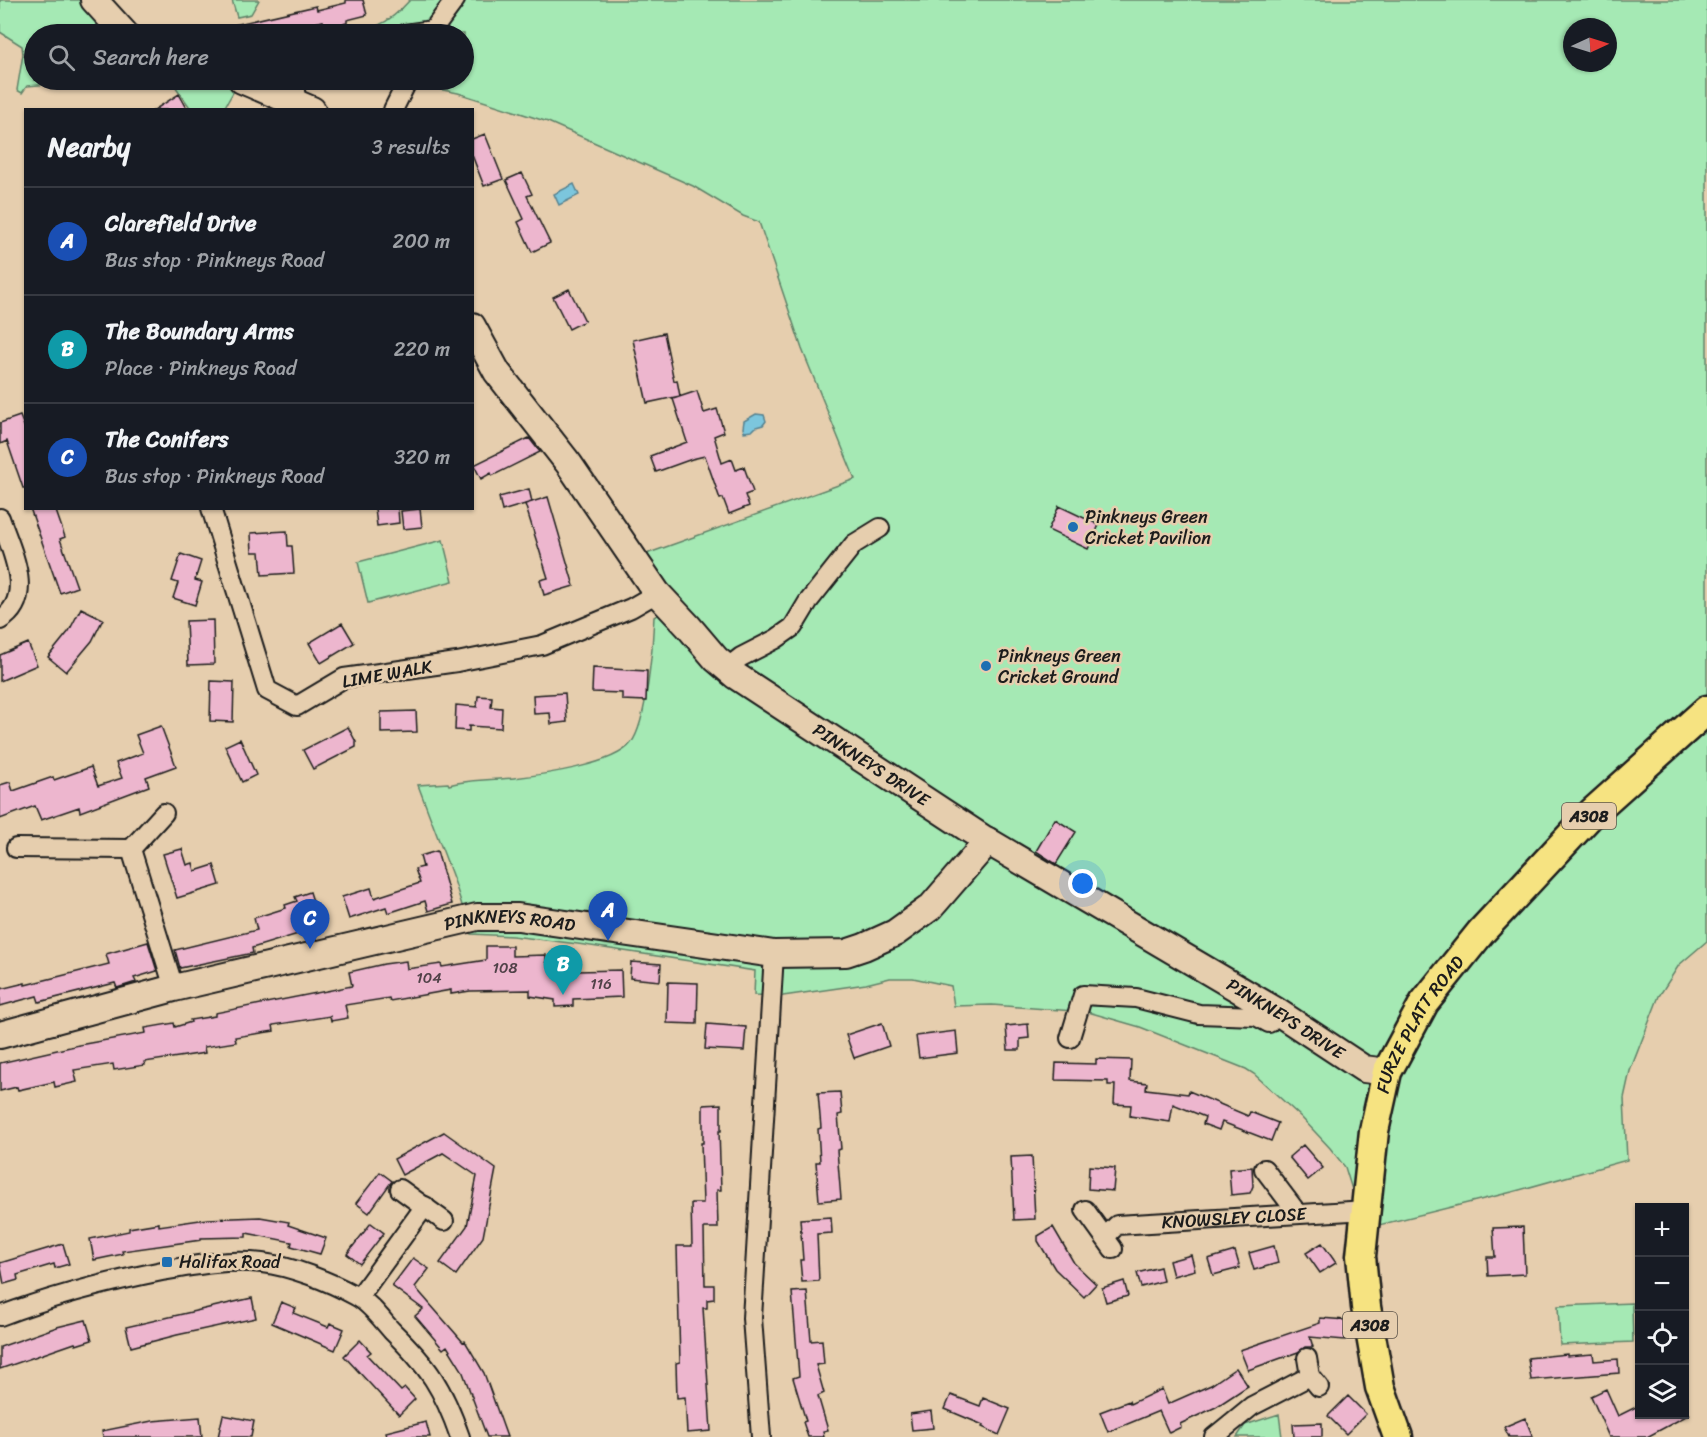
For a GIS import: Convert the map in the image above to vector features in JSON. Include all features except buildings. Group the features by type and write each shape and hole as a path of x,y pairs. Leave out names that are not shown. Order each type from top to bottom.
{"main road":[{"name":"FURZE PLATT ROAD","path":"1398,1437 1380,1387 1366,1307 1361,1256 1374,1131 1387,1072 1424,1003 1481,932 1593,812 1707,710"}],"street":[{"path":"94,0 116,24"},
{"path":"437,24 455,0"},
{"path":"277,90 301,97"},
{"path":"394,108 403,90"},
{"name":"PINKNEYS DRIVE","path":"474,330 497,372 569,464 657,593 716,659 727,668 988,841 1276,1011 1364,1069 1387,1072"},
{"name":"LIME WALK","path":"212,510 267,690 297,706 344,678 457,662 542,645 631,608 657,593"},
{"path":"0,518 19,575 18,598 7,616 0,620"},
{"path":"727,668 741,657 793,627 808,602 854,544 880,528"},
{"path":"16,848 131,849 164,813"},
{"name":"PINKNEYS ROAD","path":"0,1035 174,988 477,917 518,916 774,954 846,953 895,933 931,907 988,841"},
{"path":"131,849 174,988"},
{"path":"761,1437 752,1318 774,954"},
{"path":"1070,1038 1083,995 1136,998 1199,1014 1256,1016 1269,1023 1276,1011"},
{"path":"1264,1169 1298,1214"},
{"path":"400,1189 444,1221"},
{"path":"359,1297 425,1206"},
{"name":"KNOWSLEY CLOSE","path":"1085,1210 1109,1243 1117,1225 1367,1210"},
{"path":"0,1316 118,1280 205,1263 262,1263 306,1275 359,1297 420,1358 435,1379 450,1407 460,1437"},
{"path":"1214,1437 1252,1406 1314,1382 1307,1358"}],"green space":[{"path":"0,0 111,0 131,24 24,24 24,90 22,93 17,90 23,54 22,46 0,32"},
{"path":"232,0 259,0 251,14 237,17"},
{"path":"410,0 449,0 438,24 381,24"},
{"path":"463,0 1707,0 1707,941 1679,965 1659,996 1630,1071 1624,1098 1627,1160 1512,1192 1375,1226 1354,1196 1345,1167 1330,1148 1301,1117 1254,1074 1140,1027 1088,1012 992,1005 954,1006 951,986 913,978 890,978 866,984 783,996 754,995 755,971 578,944 512,936 471,934 455,883 418,785 448,783 449,785 541,774 594,763 622,751 637,733 641,719 648,683 654,617 668,608 638,557 855,479 802,349 759,222 743,216 693,186 548,122 443,90 474,90 474,24 449,24"},
{"path":"178,90 234,90 224,108 190,108"},
{"path":"443,540 453,581 368,603 358,562"},
{"path":"1632,1303 1633,1342 1560,1345 1558,1306"},
{"path":"1279,1414 1282,1437 1237,1437 1245,1425"}],"water":[{"path":"574,184 579,195 559,205 554,194"},
{"path":"756,414 764,415 766,421 752,431 744,432 744,421"}],"place":[{"name":"Pinkneys Green Cricket Pavilion","path":"1073,527"},
{"name":"Pinkneys Green Cricket Ground","path":"986,666"},
{"name":"Clarefield Drive","path":"608,941"},
{"name":"The Conifers","path":"310,949"},
{"name":"The Boundary Arms","path":"563,995"},
{"name":"Halifax Road","path":"167,1262"}]}
